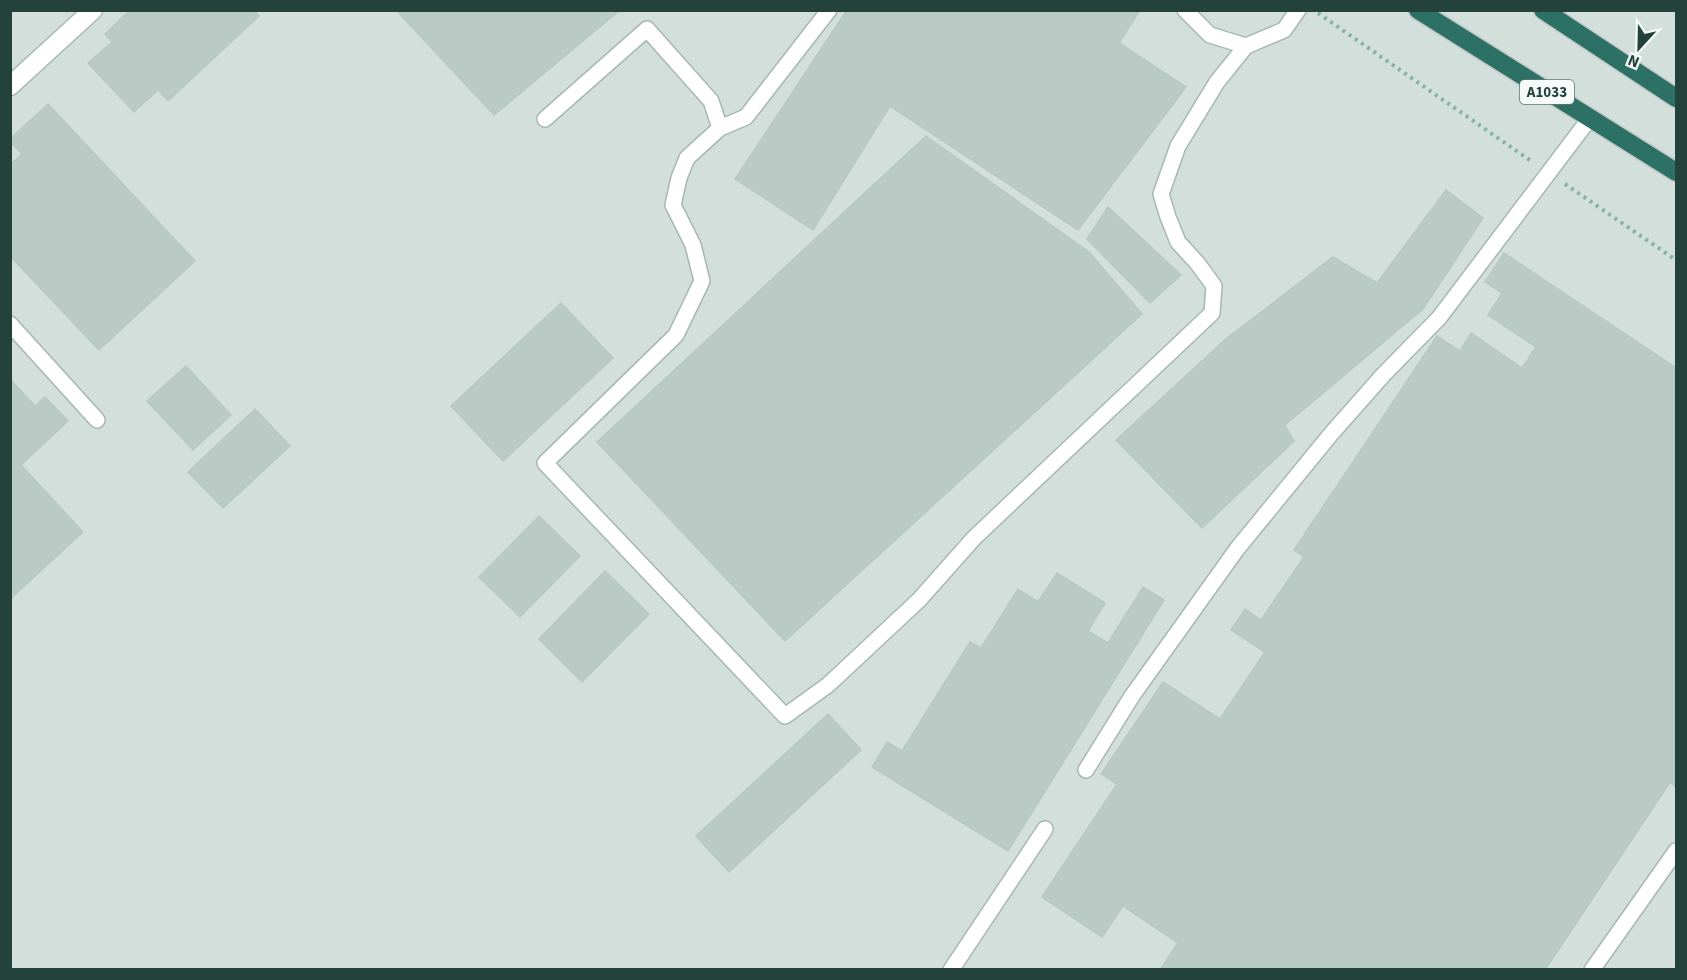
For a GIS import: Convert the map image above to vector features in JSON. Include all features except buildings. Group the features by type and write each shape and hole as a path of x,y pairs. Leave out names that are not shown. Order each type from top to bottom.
{"highway":[{"name":"A1033","path":"1419,10 1677,172"},
{"path":"1544,10 1677,98"}],"street":[{"path":"12,82 93,10"}],"lane":[{"path":"829,10 746,117 720,128 687,158 679,178 673,205 693,245 702,281 676,335 545,463 785,716 828,685 919,600 974,538 1212,313 1214,286 1178,242 1161,194 1178,146 1216,82 1246,46 1284,30 1298,10"},
{"path":"1185,10 1210,35 1246,46"},
{"path":"544,119 647,29 711,101 720,128"},
{"path":"1086,770 1132,696 1237,549 1331,434 1438,318 1590,118"},
{"path":"10,324 97,420"},
{"path":"951,969 1045,829"},
{"path":"1592,969 1677,851"}],"path":[{"path":"1315,10 1407,76 1677,260"}],"shaded area":[{"path":"10,11 1676,11 1676,969 11,969"}]}
